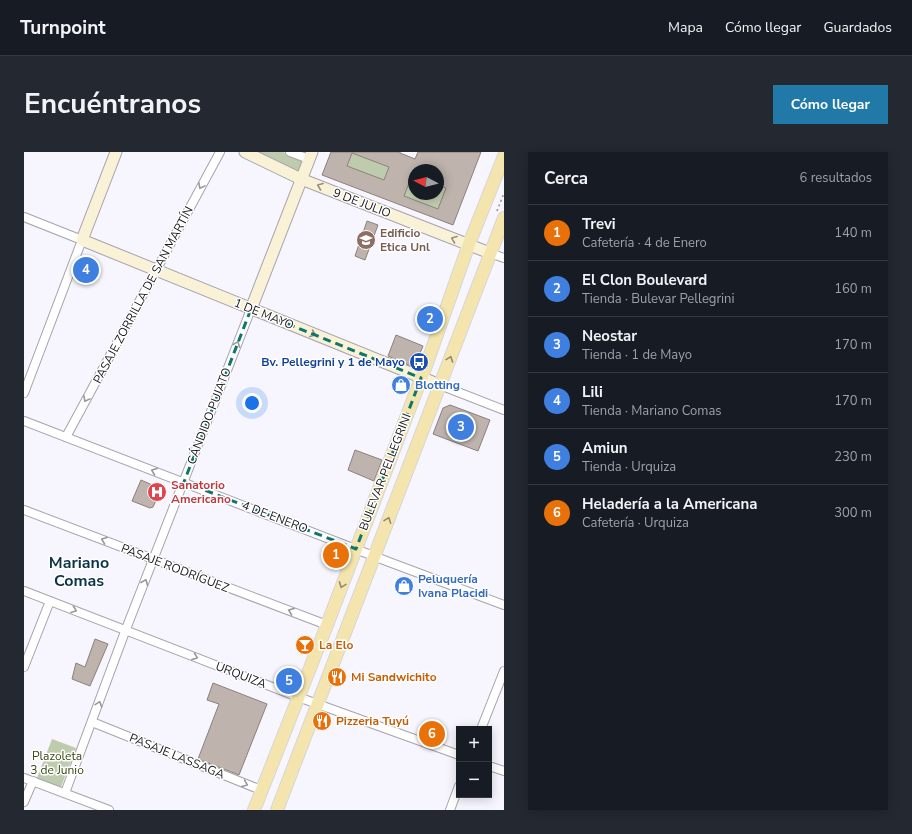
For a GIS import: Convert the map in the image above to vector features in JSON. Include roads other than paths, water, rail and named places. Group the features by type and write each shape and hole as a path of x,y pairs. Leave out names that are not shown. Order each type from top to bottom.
{"main road":[{"path":"82,240 116,152"},
{"name":"9 DE JULIO","path":"245,152 301,179 490,253"},
{"name":"CÁNDIDO PUJATO","path":"251,308 310,156"},
{"name":"BULEVAR PELLEGRINI","path":"254,810 327,625 427,363 469,244 504,156"},
{"name":"BULEVAR PELLEGRINI","path":"277,810 373,556 504,218"},
{"name":"1 DE MAYO","path":"82,240 440,385"}],"street":[{"name":"PASAJE ZORRILLA DE SAN MARTÍN","path":"66,437 220,152"},
{"path":"290,152 310,156"},
{"name":"1 DE MAYO","path":"24,217 82,240"},
{"path":"24,393 82,240"},
{"name":"9 DE JULIO","path":"490,253 504,258"},
{"name":"CÁNDIDO PUJATO","path":"65,793 126,630 251,308"},
{"name":"1 DE MAYO","path":"440,385 504,410"},
{"name":"4 DE ENERO","path":"24,421 373,556 504,604"},
{"name":"PASAJE RODRÍGUEZ","path":"24,510 327,625"},
{"name":"URQUIZA","path":"24,591 298,697 456,754"},
{"path":"24,667 50,601"},
{"path":"482,726 504,671"},
{"name":"PASAJE LASSAGA","path":"92,722 262,790"},
{"path":"492,767 504,771"},
{"path":"24,778 109,810"},
{"path":"24,802 33,781"},
{"path":"450,810 456,794"}],"place":[{"name":"Edificio Etica Unl","path":"366,240"},
{"name":"Lili","path":"86,270"},
{"name":"El Clon Boulevard","path":"430,319"},
{"name":"Bv. Pellegrini y 1 de Mayo","path":"419,362"},
{"name":"Blotting","path":"401,385"},
{"name":"Neostar","path":"461,427"},
{"name":"Sanatorio Americano","path":"157,492"},
{"name":"Trevi","path":"336,555"},
{"name":"Peluquería Ivana Placidi","path":"404,586"},
{"name":"La Elo","path":"305,645"},
{"name":"Mi Sandwichito","path":"337,677"},
{"name":"Amiun","path":"289,681"},
{"name":"Pizzeria Tuyú","path":"322,721"},
{"name":"Heladería a la Americana","path":"432,734"}],"district":[{"name":"Mariano Comas","path":"79,572"}],"park label":[{"name":"Plazoleta 3 de Junio","path":"57,763"}]}
